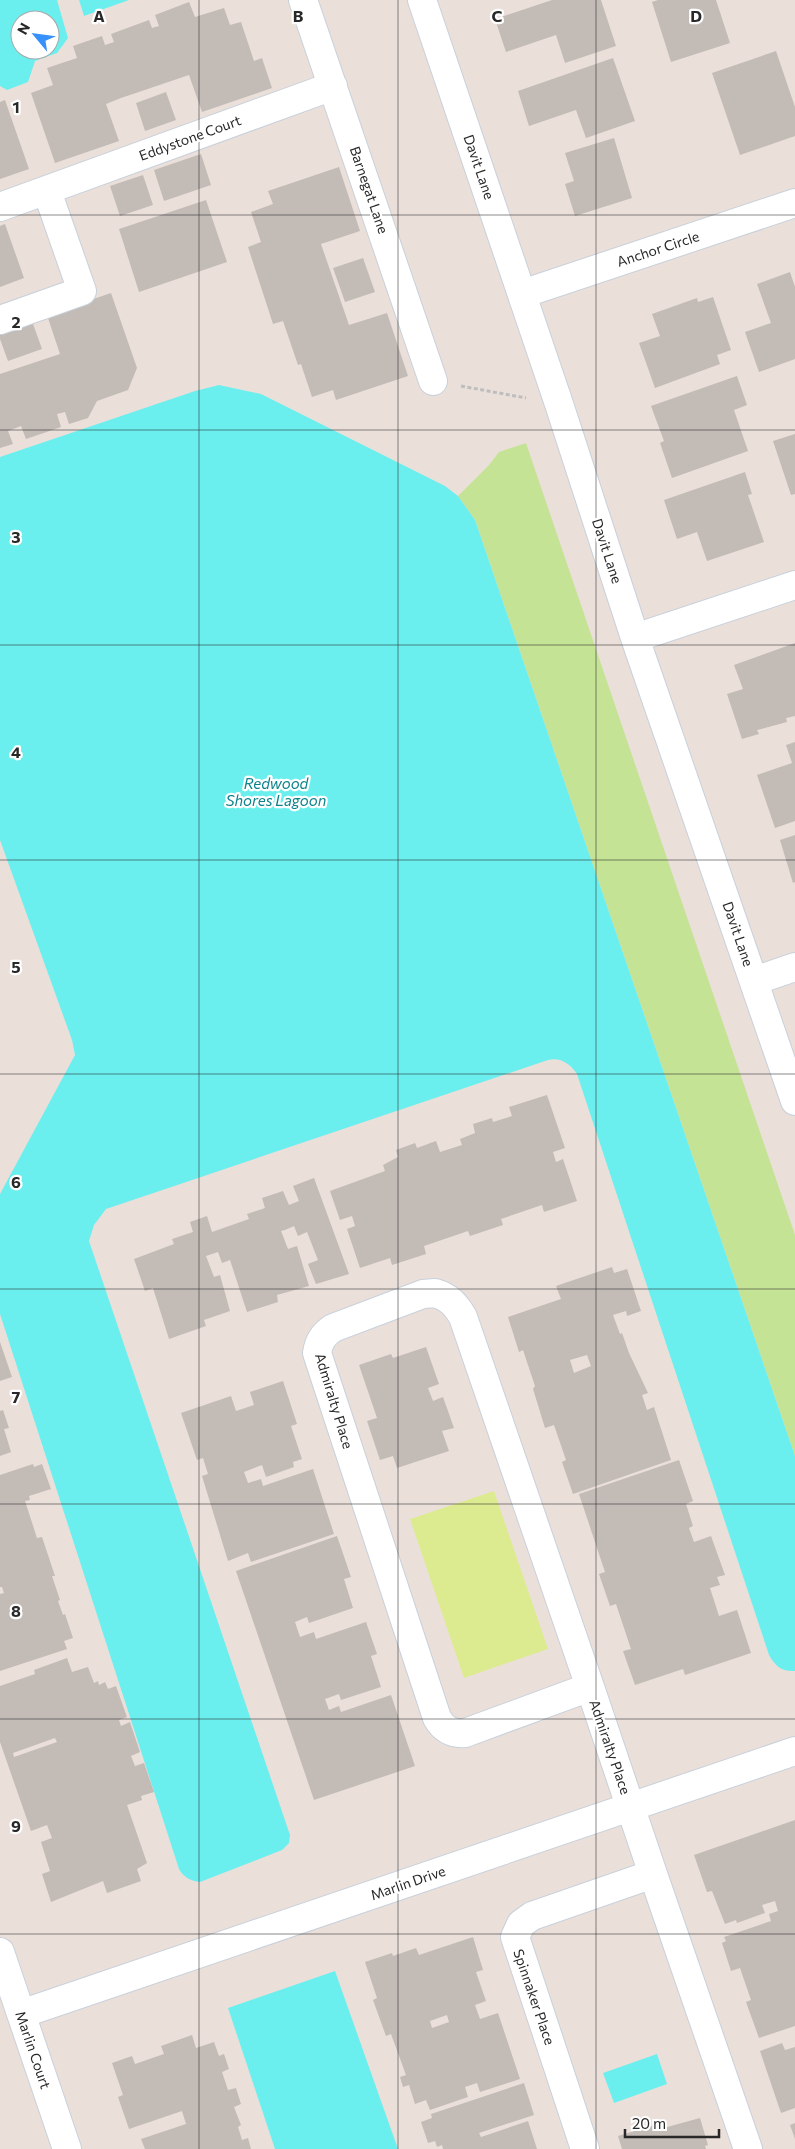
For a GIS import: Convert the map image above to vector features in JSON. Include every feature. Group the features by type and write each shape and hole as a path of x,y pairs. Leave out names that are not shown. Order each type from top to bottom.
{"street":[{"name":"Barnegat Lane","path":"303,0 433,381"},
{"name":"Davit Lane","path":"422,0 559,404 635,638 795,1101"},
{"name":"Eddystone Court","path":"0,207 333,86"},
{"path":"0,320 82,291 47,191"},
{"name":"Anchor Circle","path":"522,294 795,203"},
{"path":"635,638 795,585"},
{"path":"754,981 795,967"},
{"name":"Admiralty Place","path":"590,1687 471,1732 459,1734 449,1732 441,1725 317,1353 318,1344 324,1334 333,1328 424,1294 435,1293 446,1296 457,1306 463,1317 590,1687 631,1808"},
{"name":"Marlin Drive","path":"21,2014 795,1751"},
{"path":"631,1808 748,2149"},
{"name":"Spinnaker Place","path":"585,2149 515,1936 520,1924 532,1916 653,1874"},
{"name":"Marlin Court","path":"0,1952 67,2149"}],"path":[{"path":"433,381 559,404"}],"green space":[{"path":"526,443 795,1235 795,1456 475,520 458,496 489,465 499,452"},
{"path":"494,1491 548,1649 464,1678 410,1519"}],"water":[{"path":"0,0 57,0 60,10 10,10 10,60 38,60 35,61 28,82 7,90 0,86"},
{"path":"79,0 129,0 84,16"},
{"path":"60,10 68,38 60,49"},
{"name":"Redwood Shores Lagoon","path":"219,385 261,394 445,486 458,496 475,520 795,1456 795,1671 779,1668 769,1655 577,1074 568,1064 561,1060 548,1060 106,1209 94,1225 89,1241 290,1835 289,1843 282,1850 200,1882 188,1878 179,1869 0,1314 0,1194 75,1055 72,1040 0,840 0,457 195,391"},
{"path":"335,1971 398,2149 275,2149 228,2008"},
{"path":"657,2054 667,2084 614,2103 603,2073"}],"building":[{"path":"552,0 601,0 616,46 565,63 556,35 506,52 495,19"},
{"path":"658,0 716,0 730,43 671,62 652,2"},
{"path":"189,2 195,17 224,8 230,25 241,22 254,61 262,58 272,88 202,112 189,75 121,98 106,104 119,141 55,163 31,93 53,85 47,68 77,58 73,46 102,36 105,45 114,42 111,34 149,20 152,28 159,26 155,15"},
{"path":"776,51 795,107 795,136 740,155 712,73"},
{"path":"613,58 635,121 586,138 576,110 529,126 518,91"},
{"path":"166,92 176,120 145,131 136,103"},
{"path":"5,100 29,169 0,179 0,102"},
{"path":"614,138 632,198 575,216 565,184 574,181 565,153"},
{"path":"201,154 211,185 164,201 154,170"},
{"path":"339,167 360,231 321,244 349,325 387,313 408,376 336,400 333,390 312,397 301,364 298,365 283,321 273,324 248,247 261,242 251,212 273,204 268,191"},
{"path":"143,175 153,205 120,216 110,186"},
{"path":"206,200 227,262 139,292 119,229"},
{"path":"5,224 24,278 0,287 0,226"},
{"path":"363,258 375,292 345,302 333,268"},
{"path":"790,272 795,287 795,359 759,372 745,332 771,323 757,284"},
{"path":"111,293 137,368 128,390 97,401 88,418 69,424 65,412 57,414 61,427 26,439 21,426 8,431 13,444 0,448 0,374 60,354 47,315"},
{"path":"713,297 731,350 717,355 720,364 655,388 639,343 660,336 652,314 697,298 698,302"},
{"path":"32,321 42,349 8,361 0,339 0,332"},
{"path":"737,376 747,405 734,410 748,451 672,478 660,443 664,441 651,406"},
{"path":"795,434 795,494 791,495 773,441"},
{"path":"745,472 752,494 748,495 764,542 707,561 697,532 677,539 664,500"},
{"path":"795,643 795,716 786,718 787,722 757,730 759,734 742,739 727,694 743,689 734,665"},
{"path":"795,742 795,821 775,828 757,775 792,763 786,745"},
{"path":"795,835 795,882 793,883 780,840"},
{"path":"547,1095 565,1148 553,1152 556,1162 563,1159 577,1201 544,1212 542,1205 501,1219 503,1225 470,1236 468,1231 424,1246 426,1254 392,1265 390,1258 360,1268 347,1229 355,1226 352,1216 340,1220 330,1191 385,1171 383,1165 398,1157 396,1150 415,1143 417,1148 436,1141 440,1152 462,1145 460,1139 475,1133 473,1124 492,1118 493,1122 512,1116 509,1107"},
{"path":"314,1178 349,1274 316,1284 308,1264 318,1260 307,1232 298,1236 294,1226 281,1231 288,1249 297,1246 309,1286 277,1295 278,1302 247,1312 230,1260 222,1263 218,1252 206,1256 214,1277 220,1275 230,1311 204,1320 206,1326 169,1339 153,1288 145,1291 134,1259 174,1244 172,1239 193,1232 190,1222 207,1216 212,1232 249,1219 247,1214 265,1208 262,1198 283,1191 289,1205 299,1201 293,1186"},
{"path":"612,1267 614,1273 627,1269 641,1311 627,1316 626,1311 613,1315 648,1393 642,1395 647,1410 654,1407 671,1460 573,1494 562,1462 566,1460 554,1425 545,1428 533,1389 535,1386 523,1350 519,1352 508,1317 561,1299 556,1286","holes":["587,1355 591,1366 574,1373 570,1360"]},
{"path":"0,1342 12,1377 0,1381"},
{"path":"426,1347 439,1384 428,1388 433,1401 443,1397 454,1428 442,1431 449,1451 397,1468 393,1456 380,1460 367,1421 377,1418 359,1365 391,1354 393,1358"},
{"path":"283,1381 297,1424 291,1426 302,1459 293,1462 294,1467 266,1477 262,1465 244,1472 248,1483 261,1479 263,1486 313,1469 334,1534 251,1562 248,1553 228,1561 202,1476 208,1474 203,1458 197,1460 181,1413 231,1396 236,1411 254,1405 250,1392"},
{"path":"3,1410 9,1428 4,1429 11,1452 0,1456 0,1411"},
{"path":"679,1460 693,1501 686,1504 693,1526 689,1528 694,1542 711,1536 725,1575 717,1577 720,1585 710,1588 719,1616 737,1610 751,1653 685,1675 683,1669 635,1685 623,1651 631,1649 616,1604 610,1606 599,1574 605,1572 579,1494"},
{"path":"33,1464 34,1467 42,1464 51,1489 29,1496 30,1500 25,1501 37,1538 42,1537 55,1576 52,1576 60,1600 58,1601 63,1615 65,1614 73,1638 64,1641 67,1649 0,1671 0,1594 4,1593 2,1587 0,1587 0,1475"},
{"path":"337,1536 351,1577 344,1579 353,1608 309,1623 307,1617 295,1622 300,1637 314,1632 316,1639 366,1622 377,1654 371,1656 381,1687 341,1700 339,1694 325,1699 329,1710 339,1706 341,1712 391,1695 415,1766 314,1800 236,1571"},
{"path":"67,1658 72,1672 88,1667 94,1683 98,1681 99,1685 105,1682 108,1689 116,1686 127,1717 119,1720 121,1726 130,1722 140,1752 131,1756 135,1766 144,1763 154,1792 141,1796 142,1800 127,1805 147,1863 137,1869 141,1881 107,1893 103,1881 51,1902 42,1874 50,1871 41,1842 52,1838 47,1825 31,1831 0,1742 0,1686 35,1674 34,1670","holes":["55,1738 57,1742 14,1757 13,1753"]},
{"path":"795,1820 795,2026 759,2038 746,2002 751,2000 740,1968 731,1971 722,1943 726,1941 724,1937 771,1921 769,1914 778,1911 775,1901 762,1905 765,1913 737,1923 736,1920 725,1924 712,1891 707,1892 694,1855"},
{"path":"473,1937 483,1970 476,1972 486,2001 475,2005 480,2019 498,2013 520,2079 480,2092 477,2083 465,2087 468,2097 430,2110 426,2100 415,2104 409,2085 403,2087 400,2077 406,2075 391,2034 386,2036 373,2000 377,1998 365,1962 392,1953 393,1956 416,1948 419,1955","holes":["447,2015 449,2022 432,2028 430,2021"]},
{"path":"192,2035 196,2048 214,2042 219,2056 224,2054 229,2069 222,2072 228,2090 236,2088 241,2104 234,2107 241,2125 238,2127 242,2140 248,2138 251,2149 145,2149 141,2139 186,2124 182,2111 129,2129 118,2097 123,2095 112,2063 132,2056 135,2064 164,2054 161,2046"},
{"path":"782,2043 785,2050 795,2047 795,2108 781,2113 760,2051"},
{"path":"524,2083 534,2115 479,2133 481,2137 528,2121 537,2149 443,2149 442,2145 437,2147 435,2141 428,2143 421,2122 432,2118 431,2114"},
{"path":"700,2118 708,2145 705,2146 706,2149 622,2149 618,2136 658,2124 660,2129"},
{"path":"795,2123 795,2139 790,2125"}]}
